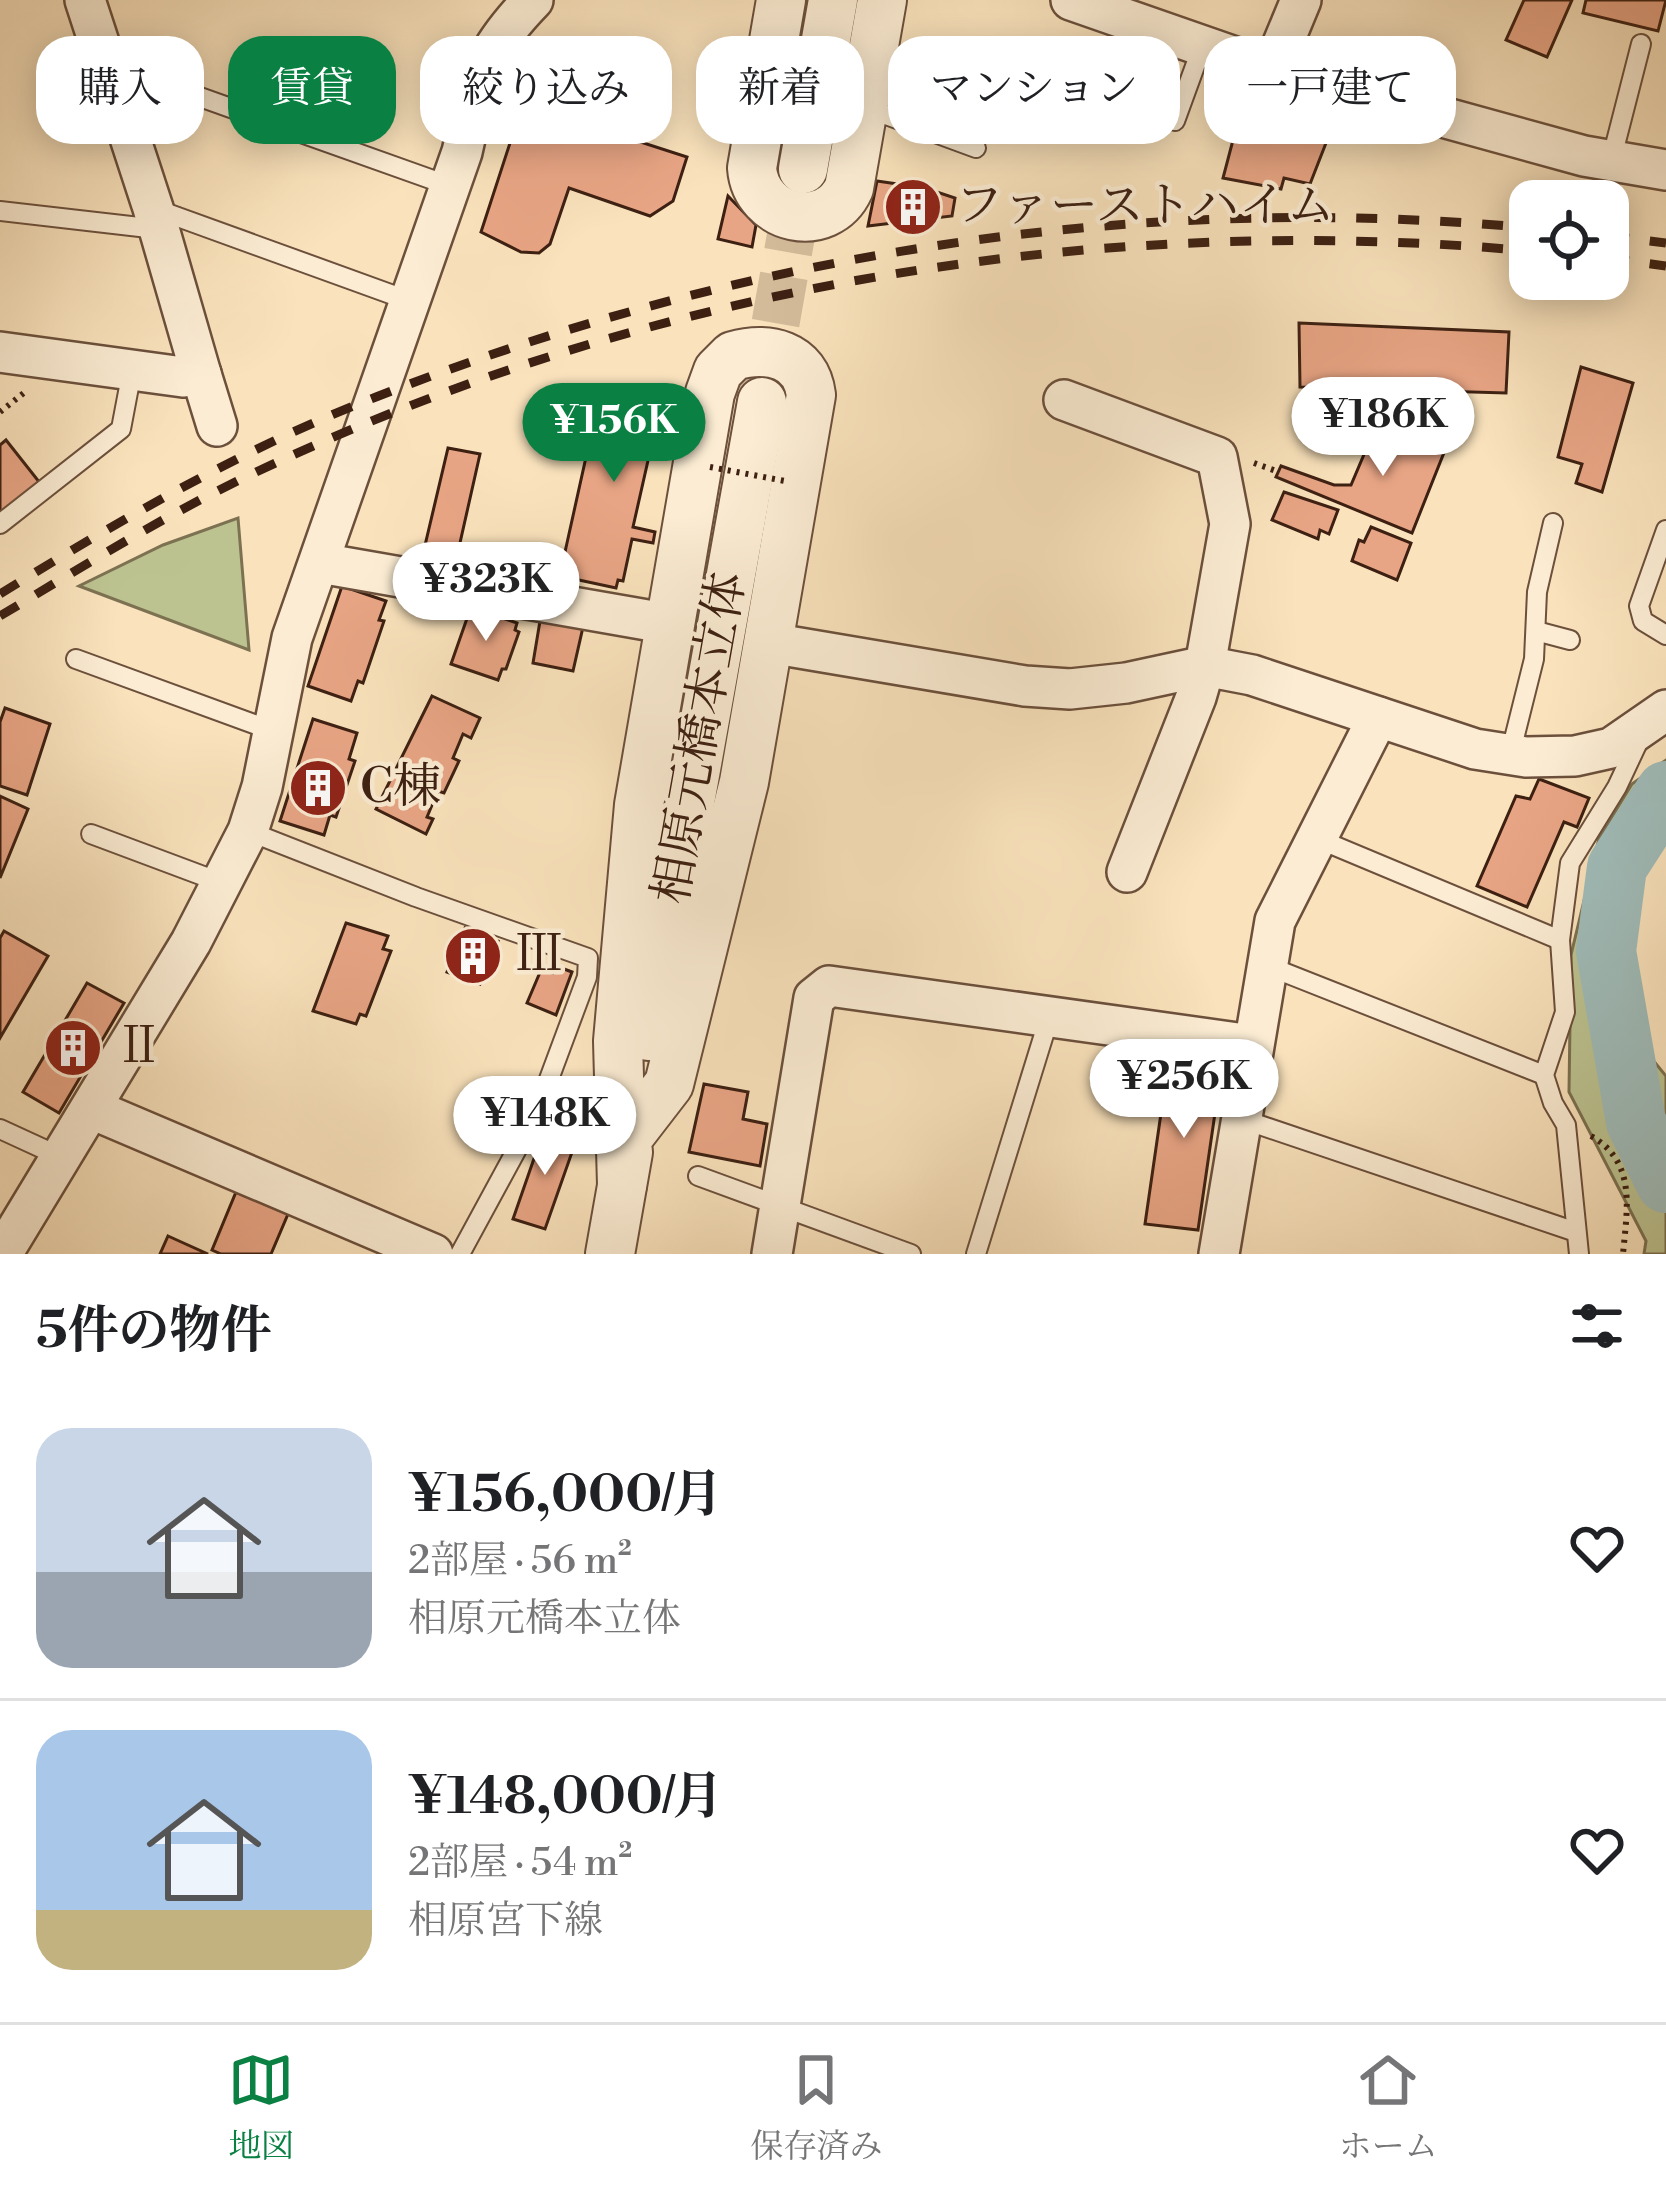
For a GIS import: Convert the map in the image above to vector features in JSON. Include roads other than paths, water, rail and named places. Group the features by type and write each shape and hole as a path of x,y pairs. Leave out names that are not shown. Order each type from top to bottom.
{"street":[{"path":"85,0 97,36"},
{"path":"775,36 781,0"},
{"path":"803,169 832,0"},
{"path":"864,74 882,0"},
{"path":"1070,0 1202,47"},
{"path":"1286,36 1301,0"},
{"path":"2,1254 224,884 248,831 292,638 450,186 489,52 521,2"},
{"path":"1456,119 1611,161 1666,170"},
{"path":"131,144 217,426"},
{"path":"756,144 753,185 760,198 799,217 839,204 849,188 854,144"},
{"path":"0,352 183,377 201,374"},
{"path":"610,1254 622,1185 619,1041 639,805 670,624 714,381 733,356 773,352 799,364 811,395 744,782 669,1084 612,1133"},
{"path":"1064,400 1224,440 1230,524 1205,666 1126,872"},
{"name":"相原元橋本立体","path":"622,1185 612,1133 653,1004 762,402"},
{"path":"320,563 670,624"},
{"path":"770,643 1025,686 1126,683 1205,666 1252,675 1475,749 1510,755 1588,754 1611,748 1655,719"},
{"path":"1219,1254 1275,921 1378,717"},
{"path":"772,1254 814,998 819,992 838,985 1252,1045"},
{"path":"92,1109 433,1254"}],"lane":[{"path":"1611,161 1641,44"},
{"path":"1180,105 1202,47"},
{"path":"864,88 976,148"},
{"path":"204,99 450,186"},
{"path":"0,211 155,219 407,300"},
{"path":"0,524 121,429 132,371"},
{"path":"1510,755 1534,659 1540,575 1553,523"},
{"path":"1666,530 1639,606 1642,621 1666,635"},
{"path":"1535,631 1570,640"},
{"path":"76,659 272,731"},
{"path":"1580,1254 1565,1125 1544,1075 1565,1012 1560,940 1570,863 1655,719"},
{"path":"248,831 588,958 587,977 536,1114 460,1254"},
{"path":"92,834 224,884"},
{"path":"1316,838 1560,940"},
{"path":"1268,966 1544,1075"},
{"path":"976,1254 1050,1016"},
{"path":"1242,1119 1576,1232"},
{"path":"0,1129 61,1157"},
{"path":"698,1176 911,1254"}],"waterway":[{"path":"1666,791 1617,867 1606,951 1636,1122 1666,1183"}],"tunnel":[{"path":"763,394 802,173"}],"railway":[{"path":"0,594 184,487 376,397 515,347 656,305 799,270 943,245 1089,227 1236,219 1383,219 1509,227"},
{"path":"1629,239 1666,243"},
{"path":"0,616 220,490 402,409 557,354 715,310 876,277 1039,254 1203,243 1367,241 1509,250"},
{"path":"1629,261 1666,266"}],"place":[{"name":"ファーストハイム","path":"913,207"},
{"name":"C棟","path":"318,788"},
{"name":"Ⅲ","path":"473,956"},
{"name":"Ⅱ","path":"73,1048"}]}
